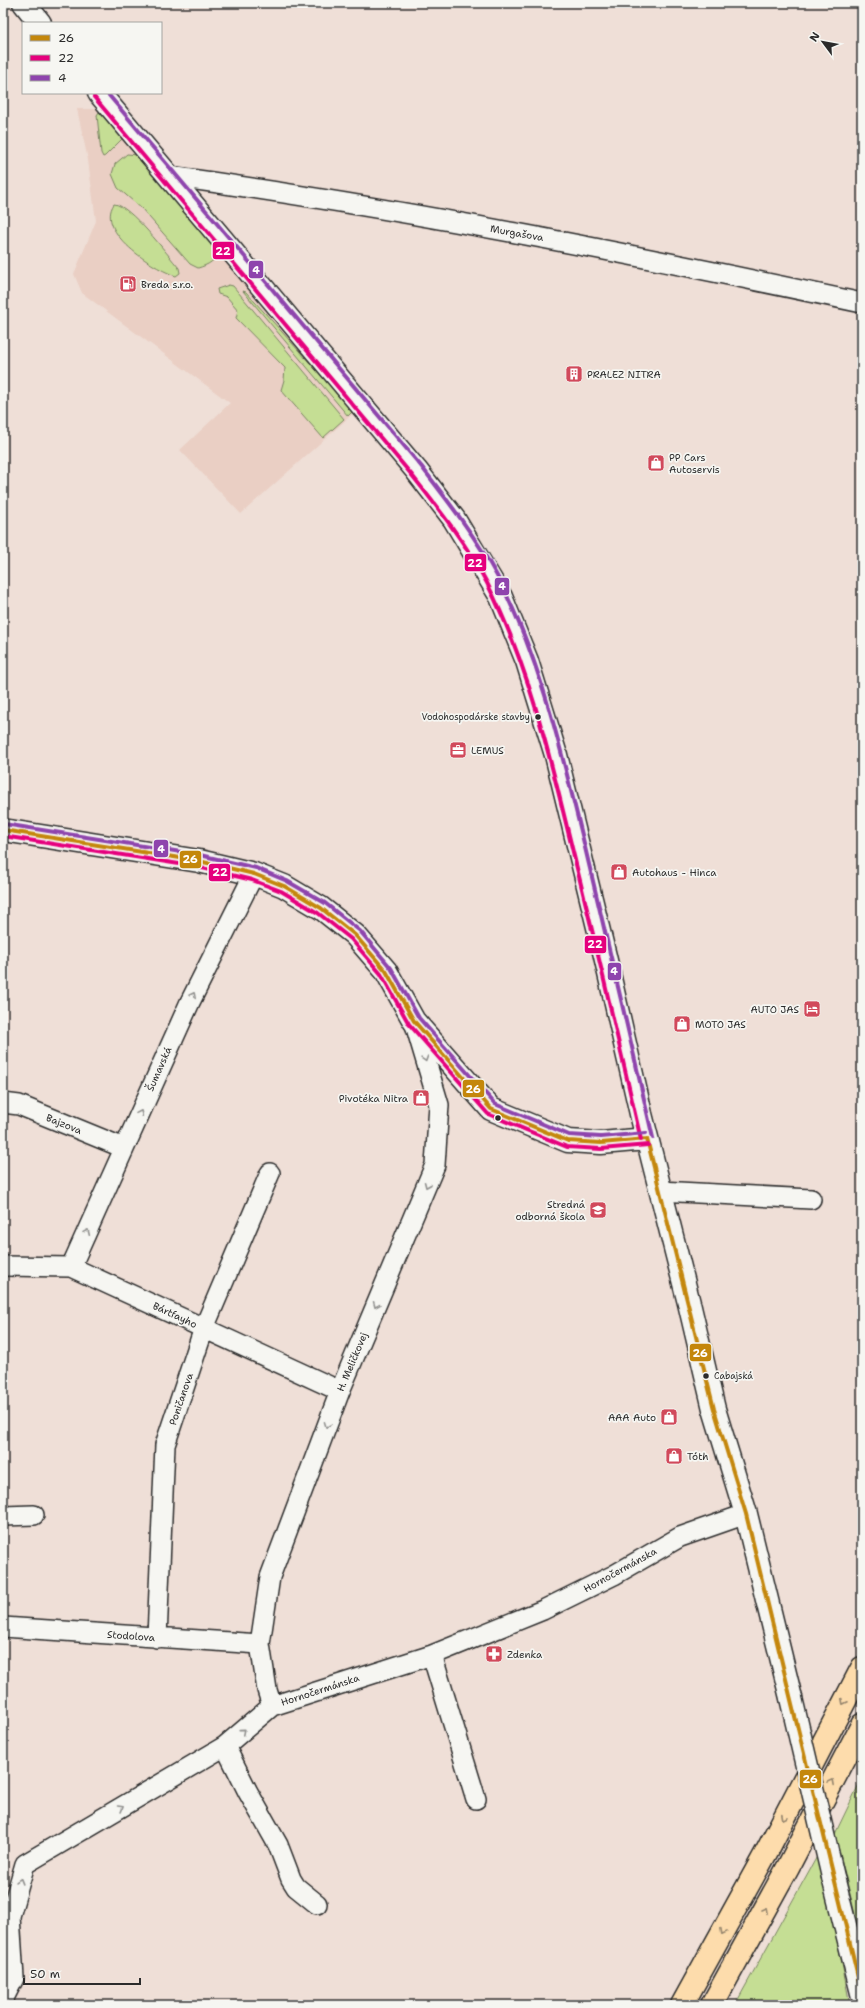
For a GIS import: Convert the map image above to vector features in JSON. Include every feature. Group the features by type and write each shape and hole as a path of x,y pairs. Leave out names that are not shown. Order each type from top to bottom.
{"highway":[{"path":"682,2005 764,1858 862,1668"},
{"path":"712,2005 788,1866 862,1725"}],"main road":[{"path":"24,3 39,22"},
{"path":"100,94 416,470 454,519 501,597 527,661 556,755 605,956 647,1139 689,1303 714,1409 746,1514 862,1993"},
{"path":"3,830 199,861 254,874 284,886 321,908 355,935 386,972 414,1021 491,1109 568,1141 601,1144 647,1139"}],"street":[{"name":"Murgašova","path":"169,176 284,192 663,260 862,303"},
{"name":"Šumavská","path":"71,1267 190,1002 254,874"},
{"name":"H. Meličkovej","path":"272,1706 267,1690 260,1644 270,1577 340,1391 435,1165 439,1105 414,1021"},
{"name":"Bajzova","path":"3,1103 19,1106 124,1148"},
{"name":"Poničanova","path":"157,1638 165,1444 204,1328 270,1173"},
{"path":"660,1191 811,1199"},
{"name":"Bártfayho","path":"3,1266 71,1267 340,1391"},
{"name":"Hornočermánska","path":"3,2000 14,1978 10,1916 25,1864 225,1746 272,1706 432,1655 543,1610 614,1575 680,1537 746,1514"},
{"path":"3,1516 34,1515"},
{"name":"Stodolova","path":"3,1627 260,1644"},
{"path":"432,1655 476,1799"},
{"path":"225,1746 248,1792 278,1845 291,1879 296,1887 317,1904"}],"shaded area":[{"path":"77,109 102,109 357,410 241,514 180,450 230,403 82,293 74,274 96,221 88,160"}],"green space":[{"path":"99,112 123,138 103,157 101,153 97,115"},
{"path":"127,154 138,155 219,250 216,257 211,262 198,268 190,264 142,209 118,188 112,174 115,164"},
{"path":"114,204 121,206 138,221 179,268 180,273 176,276 154,266 142,258 119,237 113,226 110,215"},
{"path":"229,285 233,286 344,419 323,438 281,390 285,368 236,318 238,310 227,297 218,294 217,289"},
{"path":"243,291 246,292 353,411 348,416"},
{"path":"862,1778 862,1942 835,1834"},
{"path":"820,1851 850,2005 735,2005"}],"transit line":[{"name":"4","path":"108,94 421,466 471,533 497,576 525,639 548,704 575,805 653,1138"},
{"name":"22","path":"94,97 411,474 461,540 487,583 502,614 527,679 547,746 599,957 641,1140"},
{"name":"4","path":"4,824 200,855 256,868 287,881 325,903 360,931 391,968 419,1018 495,1104 569,1135 601,1137 646,1133"},
{"name":"26","path":"3,830 199,861 254,874 284,886 321,908 355,935 386,971 414,1021 491,1109 568,1141 601,1143 647,1139"},
{"name":"22","path":"3,836 198,867 252,880 281,891 318,913 351,939 381,974 409,1024 488,1114 567,1147 601,1149 648,1145"},
{"name":"26","path":"647,1139 714,1409 746,1514 862,1993"}],"place":[{"name":"Breda s.r.o.","path":"128,284"},
{"name":"PRALEZ NITRA","path":"574,374"},
{"name":"PP Cars Autoservis","path":"656,463"},
{"name":"Vodohospodárske stavby","path":"538,717"},
{"name":"LEMUS","path":"458,750"},
{"name":"Autohaus - Hinca","path":"619,872"},
{"name":"AUTO JAS","path":"812,1009"},
{"name":"MOTO JAS","path":"682,1024"},
{"name":"Pivotéka Nitra","path":"421,1098"},
{"name":"Stredná odborná škola","path":"598,1210"},
{"name":"Cabajská","path":"706,1376"},
{"name":"AAA Auto","path":"669,1417"},
{"name":"Tóth","path":"674,1456"},
{"name":"Zdenka","path":"494,1654"}]}
